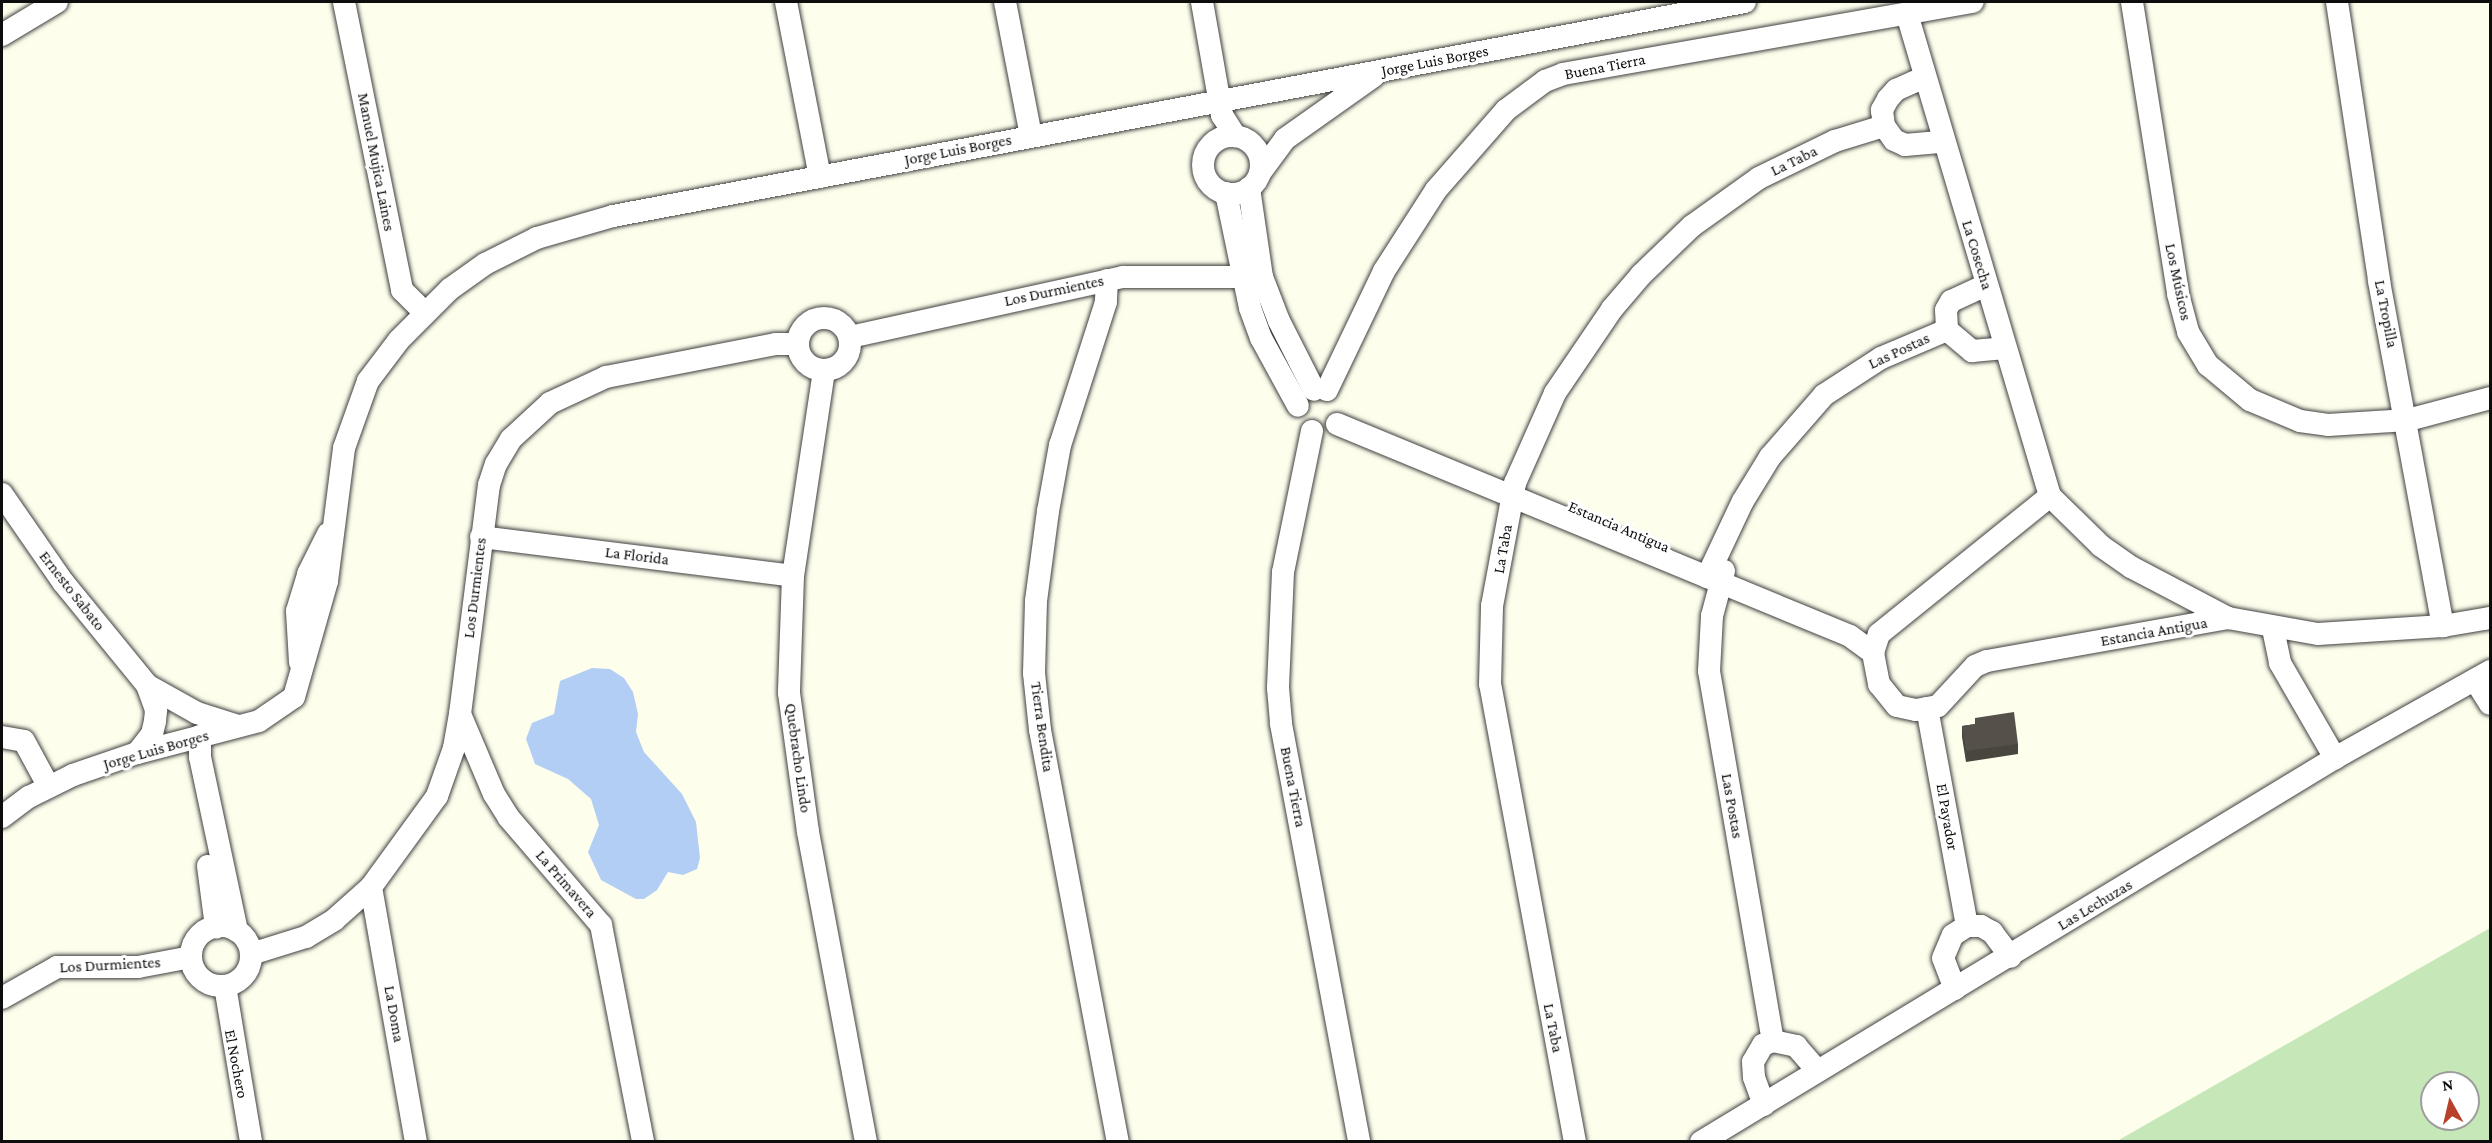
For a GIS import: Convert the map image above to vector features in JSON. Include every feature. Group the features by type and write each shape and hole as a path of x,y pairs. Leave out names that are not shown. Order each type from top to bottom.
{"street":[{"path":"2,35 57,2"},
{"name":"Manuel Mujica Laines","path":"344,2 402,290 425,313"},
{"path":"786,2 820,177"},
{"path":"1005,2 1031,136"},
{"path":"1202,2 1226,125 1235,136 1256,148 1254,181"},
{"name":"Jorge Luis Borges","path":"2,817 49,787 137,753 238,727 282,708 294,697 327,581 344,448 359,400 382,360 425,313 485,264 547,234 613,216 1031,136 1221,103 1745,2"},
{"name":"Buena Tierra","path":"1321,390 1384,271 1436,190 1506,110 1545,81 1563,74 1973,2"},
{"name":"Los Músicos","path":"2132,2 2178,294 2195,346 2208,365 2250,400 2300,421 2363,425 2408,420 2490,398"},
{"name":"La Tropilla","path":"2337,2 2379,280 2408,420 2443,626"},
{"name":"La Cosecha","path":"1907,14 1942,142 2050,496 2101,546 2174,592 2228,618"},
{"path":"1241,216 1254,181 1285,139 1382,71"},
{"path":"1925,77 1896,90 1888,99 1882,110 1884,126 1894,140 1905,145 1942,142"},
{"path":"1221,103 1203,164 1209,182 1226,193 1241,216 1261,338 1298,406 1299,418 1312,431 1326,431 1339,416 1337,397 1321,390 1252,276"},
{"name":"La Taba","path":"1575,1142 1490,684 1492,606 1514,489 1555,393 1600,325 1641,275 1692,226 1759,178 1835,141 1884,126"},
{"path":"1205,154 1218,140 1235,136"},
{"path":"1226,193 1254,181"},
{"name":"Los Durmientes","path":"850,337 1107,280 1155,275 1252,276"},
{"name":"Tierra Bendita","path":"1107,280 1106,302 1071,401 1048,511 1036,601 1034,673 1040,730 1118,1142"},
{"name":"Las Postas","path":"1986,285 1951,301 1946,310 1947,330 1972,351 2005,348"},
{"path":"825,318 841,323 850,337 846,361 824,371 808,366 798,344 809,322 825,318"},
{"name":"Las Postas","path":"1773,1041 1709,671 1716,574 1743,501 1770,457 1824,395 1881,358 1947,330"},
{"name":"Los Durmientes","path":"251,954 306,937 334,920 371,887 437,796 452,756 460,714 481,537 495,464 511,440 550,403 606,377 776,344 798,344"},
{"name":"Quebracho Lindo","path":"824,371 793,576 789,646 791,726 866,1142"},
{"path":"1298,406 1304,396 1321,390"},
{"name":"Estancia Antigua","path":"1339,416 1716,574 1876,644"},
{"name":"Buena Tierra","path":"1312,431 1283,572 1278,688 1359,1142"},
{"name":"Ernesto Sabato","path":"2,494 63,582 147,685 156,710 155,721 152,734 137,753"},
{"path":"1927,708 1908,710 1888,699 1874,670 1876,644 2050,496"},
{"name":"La Florida","path":"481,537 793,576"},
{"path":"2162,631 2178,613 2174,592"},
{"name":"Estancia Antigua","path":"1927,708 1944,701 1975,666 1987,661 2228,618 2274,629 2318,634 2443,626 2490,618"},
{"path":"2274,629 2280,663 2335,758"},
{"path":"2483,675 2490,704"},
{"name":"Las Lechuzas","path":"1701,1142 2011,957 2335,758 2483,675"},
{"name":"Ernesto Sabato","path":"147,685 197,713 238,727"},
{"name":"El Payador","path":"1927,708 1966,926"},
{"name":"La Primavera","path":"460,714 494,794 509,818 601,926 643,1142"},
{"path":"2,737 24,741 49,787"},
{"path":"190,738 227,929 249,945 251,954 241,978 225,986 206,982 198,976 191,957 195,940 227,929"},
{"name":"La Doma","path":"371,887 416,1142"},
{"path":"1955,989 1943,958 1950,940 1966,926 1981,926 1992,932 2011,957"},
{"name":"Los Durmientes","path":"2,998 57,967 138,967 191,957"},
{"name":"El Nochero","path":"225,986 251,1142"},
{"path":"1764,1105 1754,1077 1753,1062 1758,1050 1773,1041 1796,1046 1818,1071"}],"green space":[{"path":"2490,928 2490,1141 2117,1141"}],"water":[{"path":"592,668 610,669 624,678 633,692 638,714 636,732 644,752 682,794 696,822 700,858 697,869 683,875 668,872 657,890 644,899 636,899 601,880 588,852 599,825 591,799 568,779 535,764 526,739 532,723 554,714 560,681"}],"building":[{"path":"2014,712 2018,744 1966,751 1962,726 1976,724 1975,718"}]}
